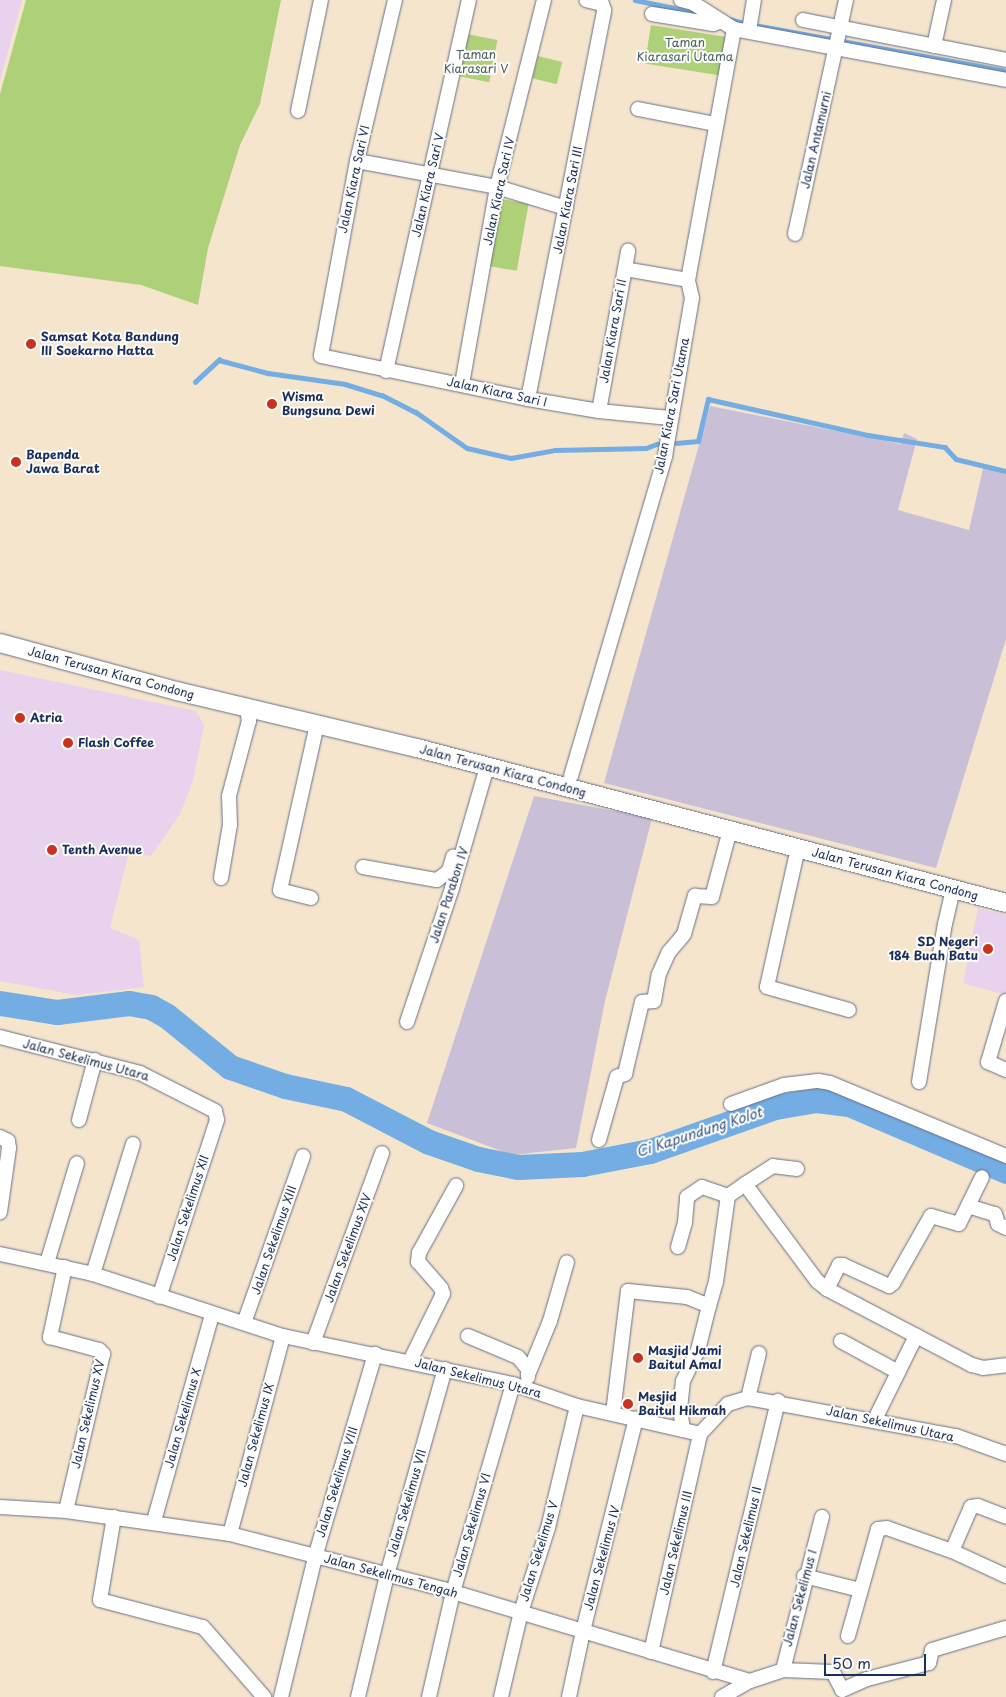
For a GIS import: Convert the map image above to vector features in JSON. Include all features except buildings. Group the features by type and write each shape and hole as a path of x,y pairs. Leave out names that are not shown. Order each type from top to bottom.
{"main road":[{"name":"Jalan Terusan Kiara Condong","path":"0,644 730,830 1006,903"}],"street":[{"path":"298,111 321,0"},
{"name":"Jalan Kiara Sari VI","path":"325,358 321,350 357,161 396,0"},
{"name":"Jalan Kiara Sari V","path":"386,371 469,0"},
{"name":"Jalan Kiara Sari IV","path":"462,384 497,187 544,0"},
{"path":"681,0 734,29 839,40 934,46 1006,60"},
{"path":"749,30 754,0"},
{"name":"Jalan Antamurni","path":"795,234 839,40 846,0"},
{"path":"934,46 944,0"},
{"name":"Jalan Kiara Sari III","path":"528,399 604,10 592,1"},
{"path":"652,14 712,24 710,15"},
{"path":"803,20 839,40 1006,80"},
{"name":"Jalan Kiara Sari Utama","path":"571,776 665,456 692,298 688,280 715,124 734,29"},
{"path":"638,109 715,124"},
{"path":"357,161 497,187 566,208"},
{"name":"Jalan Kiara Sari II","path":"599,411 628,251"},
{"path":"625,269 688,280"},
{"name":"Jalan Kiara Sari I","path":"325,358 462,384 528,399 599,411 670,418"},
{"path":"221,878 230,825 229,796 249,721 247,708"},
{"path":"311,898 280,890 317,724"},
{"path":"363,867 443,878 449,871 484,767"},
{"name":"Jalan Parabon IV","path":"407,1022 452,888 484,767"},
{"path":"599,1140 617,1078 625,1074 642,1002 654,1001 660,974 669,952 684,934 695,896 712,897 730,830"},
{"path":"798,848 767,987 849,1010"},
{"path":"919,1082 944,924 954,889"},
{"path":"1006,1000 988,1062 1006,1070"},
{"name":"Jalan Sekelimus Utara","path":"0,1037 140,1073 203,1102 215,1111 217,1120"},
{"path":"79,1120 95,1060"},
{"path":"731,1104 784,1086 818,1081 830,1083 1006,1156"},
{"name":"Jalan Sekelimus XII","path":"159,1297 217,1120"},
{"path":"0,1137 8,1141 9,1148 0,1212"},
{"path":"94,1274 133,1144"},
{"name":"Jalan Sekelimus XIV","path":"313,1343 382,1153"},
{"name":"Jalan Sekelimus XIII","path":"244,1323 304,1156"},
{"path":"47,1263 78,1163"},
{"path":"682,1430 680,1408 683,1381 698,1350 716,1282 728,1196 773,1166 797,1169"},
{"path":"827,1289 839,1265 843,1265 889,1286 893,1283 931,1216 958,1225 982,1177"},
{"path":"745,1184 817,1281 827,1289 972,1365 983,1368 1006,1365"},
{"path":"410,1362 443,1294 418,1262 419,1253 456,1186"},
{"path":"678,1247 685,1222 687,1197 702,1187 728,1196"},
{"path":"968,1206 995,1214 998,1224 1006,1228"},
{"name":"Jalan Sekelimus Utara","path":"0,1254 94,1274 159,1297 283,1336 519,1386 577,1406 700,1434 728,1404 748,1398 875,1419 956,1436 1006,1454"},
{"name":"Jalan Sekelimus VI","path":"429,1697 453,1592 519,1386 529,1372 562,1288 567,1262"},
{"name":"Jalan Sekelimus XV","path":"65,1267 50,1337 99,1350 103,1354 66,1511"},
{"path":"613,1413 628,1291 687,1297 709,1306"},
{"name":"Jalan Sekelimus X","path":"154,1522 212,1314"},
{"name":"Jalan Sekelimus IX","path":"230,1534 283,1336"},
{"path":"468,1336 518,1356 529,1372"},
{"path":"875,1419 916,1336"},
{"path":"841,1341 898,1372"},
{"path":"748,1398 759,1353"},
{"name":"Jalan Sekelimus VIII","path":"281,1697 315,1557 375,1354"},
{"name":"Jalan Sekelimus VII","path":"358,1697 387,1575 445,1369"},
{"name":"Jalan Sekelimus II","path":"714,1672 778,1402"},
{"name":"Jalan Sekelimus V","path":"502,1697 521,1612 548,1528 577,1406"},
{"name":"Jalan Sekelimus IV","path":"570,1697 583,1631 636,1419"},
{"name":"Jalan Sekelimus III","path":"651,1652 700,1434"},
{"path":"952,1551 971,1507 978,1506 1006,1517"},
{"name":"Jalan Sekelimus Tengah","path":"0,1507 66,1511 230,1534 453,1592 714,1672 750,1681"},
{"path":"114,1517 100,1600 203,1627 264,1697"},
{"name":"Jalan Sekelimus I","path":"778,1672 822,1517"},
{"path":"848,1636 878,1529 882,1527 952,1551 1006,1576"},
{"path":"804,1576 860,1590"},
{"path":"722,1697 750,1681 778,1672 833,1672 842,1690 867,1678 929,1663 932,1650 1006,1628"}],"shaded area":[{"path":"0,0 22,0 0,81"},
{"path":"710,406 901,444 904,433 917,439 898,510 969,530 984,464 1006,470 1006,639 936,868 604,783"},
{"path":"0,670 196,711 204,725 193,781 180,814 151,856 129,852 110,928 139,940 144,987 76,995 0,981"},
{"path":"534,796 652,818 605,1001 576,1148 512,1155 427,1123"},
{"name":"SD Negeri 184 Buah Batu","path":"978,908 1006,915 1006,995 963,983"}],"green space":[{"path":"26,0 281,0 260,104 240,145 208,248 198,305 141,285 0,266 0,94"},
{"name":"Taman Kiarasari Utama","path":"651,25 725,37 719,75 645,64"},
{"name":"Taman Kiarasari V","path":"467,34 497,40 489,82 459,76"},
{"path":"538,56 562,62 557,84 532,78"},
{"path":"501,199 529,204 517,271 489,266"}],"waterway":[{"path":"635,0 690,11 699,16"},
{"path":"729,19 744,23"},
{"path":"754,25 1006,71"},
{"path":"195,382 219,360 268,373 345,384 382,395 416,412 467,448 511,458 555,450 646,448 657,444"},
{"path":"676,443 698,441 708,399 868,435 945,447 956,459 1006,471"},
{"name":"Ci Kapundung Kolot","path":"0,1003 57,1012 129,1003 151,1007 167,1016 230,1067 285,1086 346,1099 429,1142 478,1159 518,1167 582,1164 650,1151 775,1107 816,1100 849,1104 1006,1171"}],"place":[{"name":"Samsat Kota Bandung III Soekarno Hatta","path":"31,344"},
{"name":"Wisma Bungsuna Dewi","path":"272,404"},
{"name":"Bapenda Jawa Barat","path":"16,462"},
{"name":"Atria","path":"20,718"},
{"name":"Flash Coffee","path":"68,743"},
{"name":"Tenth Avenue","path":"52,850"},
{"name":"SD Negeri 184 Buah Batu","path":"988,949"},
{"name":"Masjid Jami Baitul Amal","path":"638,1358"},
{"name":"Mesjid Baitul Hikmah","path":"628,1404"}]}
